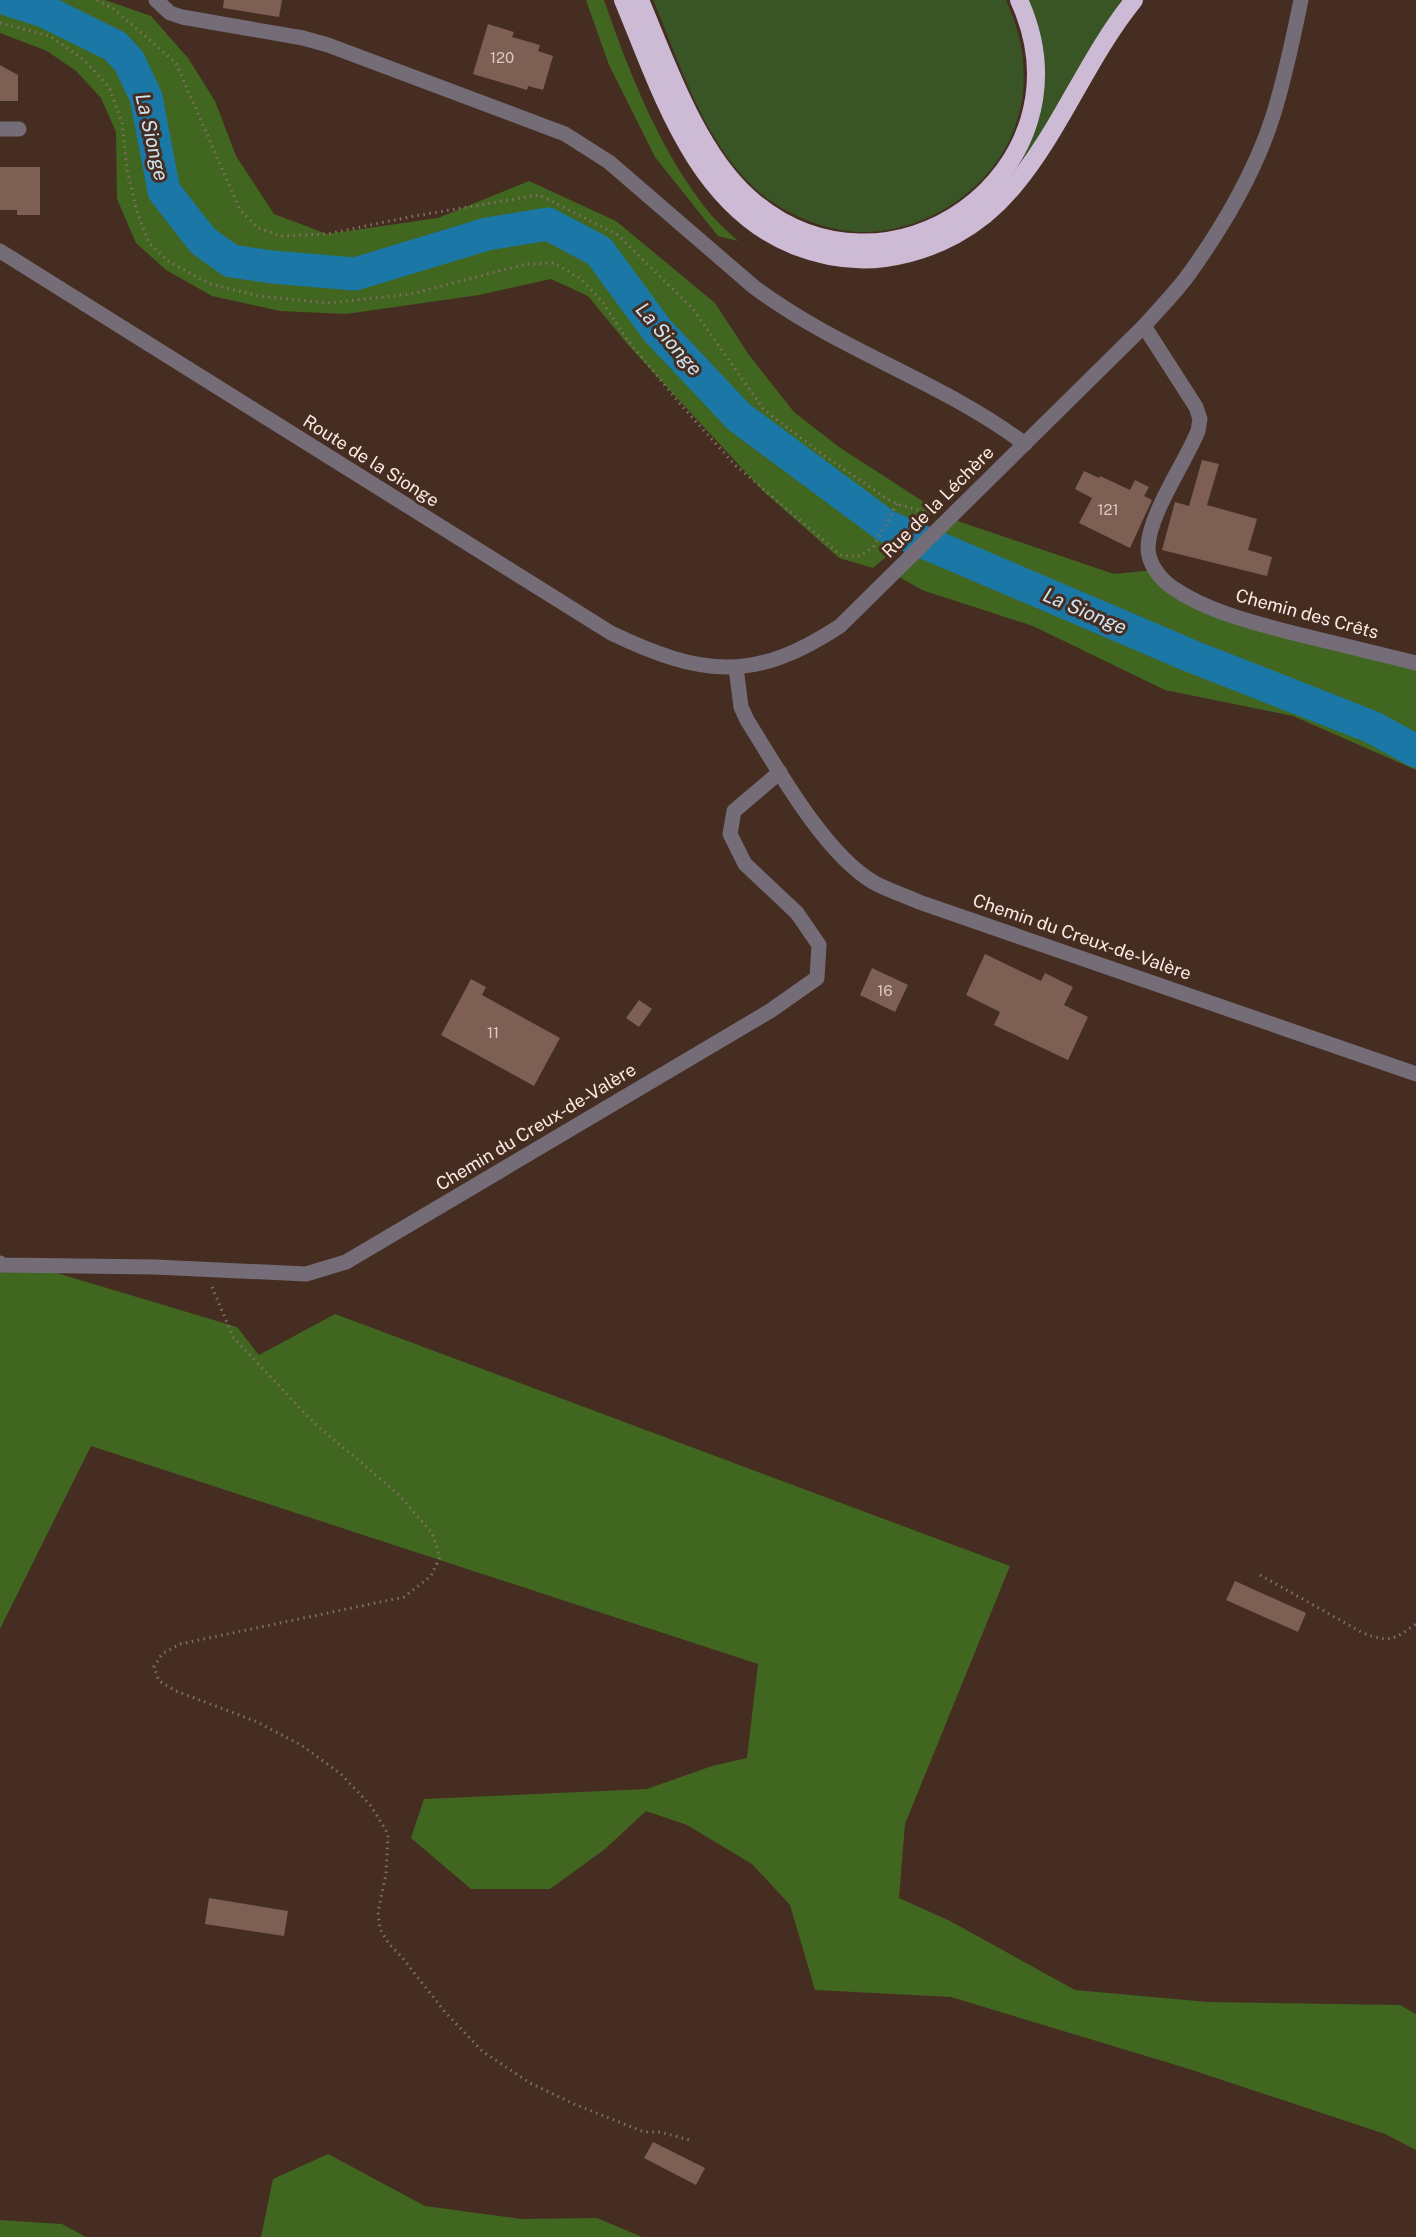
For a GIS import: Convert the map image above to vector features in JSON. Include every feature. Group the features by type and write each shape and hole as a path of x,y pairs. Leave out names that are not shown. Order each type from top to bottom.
{"highway":[{"path":"624,0 674,119 699,164 722,194 753,223 785,242 824,255 866,259 907,254 943,242 976,222 1002,200 1032,163 1102,45 1134,0"},
{"path":"640,0 692,120 712,154 735,185 770,215 793,227 821,237 863,243 904,239 940,225 971,206 1005,170 1024,133 1032,107 1035,81 1032,41 1019,0"}],"street":[{"path":"156,0 170,13 182,17 303,38 328,45 572,138 609,162 773,302 808,323 987,417 1025,444"},
{"name":"Rue de la Léchère","path":"736,668 764,663 817,641 840,626 1144,326 1187,276 1220,229 1246,180 1272,119 1290,54 1301,0"},
{"path":"0,129 19,129"},
{"name":"Route de la Sionge","path":"0,250 611,633 672,659 701,666 736,668"},
{"name":"Chemin des Crêts","path":"1144,326 1188,392 1200,419 1198,431 1164,500 1148,544 1151,563 1159,575 1173,588 1192,598 1256,624 1416,663"},
{"name":"Chemin du Creux-de-Valère","path":"736,668 741,707 780,772 809,817 841,856 872,882 919,902 1416,1074"},
{"name":"Chemin du Creux-de-Valère","path":"1,1264 306,1274 346,1262 770,1011 817,978 819,945 797,913 745,864 730,834 734,811 780,772"}],"path":[{"path":"97,0 114,9 176,63 240,210 258,228 280,236 327,234 414,216 539,195 618,236 693,309 765,410 822,454 897,504 949,518"},
{"path":"0,23 50,36 84,60 109,87 122,123 127,169 137,212 149,243 168,261 210,284 249,294 328,303 411,294 526,264 554,263 581,279 601,300 626,338 681,405 735,465 842,556 860,556 874,546 897,504"},
{"path":"202,1269 214,1290 233,1336 313,1422 397,1493 432,1533 440,1557 431,1576 404,1597 180,1644 162,1654 154,1667 159,1681 176,1691 255,1721 301,1745 341,1774 371,1806 388,1834 386,1874 378,1912 380,1929 389,1944 445,2012 482,2051 530,2084 574,2104 644,2132 660,2132 693,2141"},
{"path":"1260,1575 1363,1634 1379,1639 1396,1638 1416,1624"}],"green space":[{"path":"0,0 105,0 151,16 188,58 215,101 236,156 274,214 327,234 438,218 529,181 616,221 715,303 749,355 794,412 839,447 927,504 930,519 873,568 839,558 763,491 629,346 588,296 551,279 479,295 346,314 280,311 212,296 166,270 136,243 117,199 116,132 101,98 76,71 47,51 0,33"},
{"path":"586,0 604,0 636,85 677,167 712,216 738,241 718,236 655,157 609,65"},
{"path":"653,0 1006,0 1018,34 1023,68 1021,102 1011,137 986,176 950,206 929,217 884,231 861,232 837,229 812,222 768,199 747,181 729,159 698,108"},
{"path":"1027,0 1126,0 1027,157 1022,155 1035,127 1043,75 1037,26"},
{"path":"949,518 1114,574 1155,570 1192,598 1416,663 1416,770 1293,716 1165,690 1033,626 922,590 894,574"},
{"path":"0,1256 237,1327 259,1355 335,1314 1010,1566 905,1824 899,1898 950,1921 1075,1990 1208,2002 1400,2005 1416,2014 1416,2150 1385,2134 1189,2069 951,1997 815,1990 790,1905 752,1864 687,1825 646,1811 605,1849 550,1889 471,1889 411,1838 424,1799 647,1789 712,1766 747,1758 758,1664 91,1446 0,1629"},
{"path":"328,2154 425,2206 522,2219 597,2218 642,2237 261,2237 273,2179"},
{"path":"0,2220 62,2224 86,2237 0,2237"}],"building":[{"path":"224,0 282,0 279,17 223,8"},
{"path":"488,24 514,32 512,37 540,45 538,51 553,56 543,90 528,86 527,90 473,74"},
{"path":"0,65 18,75 18,101 0,101"},
{"path":"0,167 40,167 40,215 17,215 17,210 0,210"},
{"path":"1202,460 1219,464 1207,505 1257,519 1248,550 1272,557 1267,576 1162,550 1175,502 1189,506"},
{"path":"1084,471 1130,490 1135,480 1149,487 1144,496 1152,500 1130,548 1079,523 1092,498 1075,489"},
{"path":"985,954 1041,981 1045,973 1073,987 1064,1005 1088,1017 1068,1060 994,1025 1000,1012 966,995"},
{"path":"872,968 908,985 895,1012 860,995"},
{"path":"471,979 486,987 482,995 560,1038 534,1086 441,1035"},
{"path":"639,1000 652,1009 639,1027 626,1018"},
{"path":"1235,1581 1306,1613 1298,1632 1226,1600"},
{"path":"209,1898 288,1911 284,1936 205,1924"},
{"path":"653,2142 705,2168 696,2185 644,2158"}],"waterway":[{"name":"La Sionge","path":"9,0 44,11 115,46 129,61 146,97 164,191 203,241 231,261 355,274 487,234 548,224 599,251 657,330 739,417 886,526 1191,656 1372,727 1416,751"}]}
